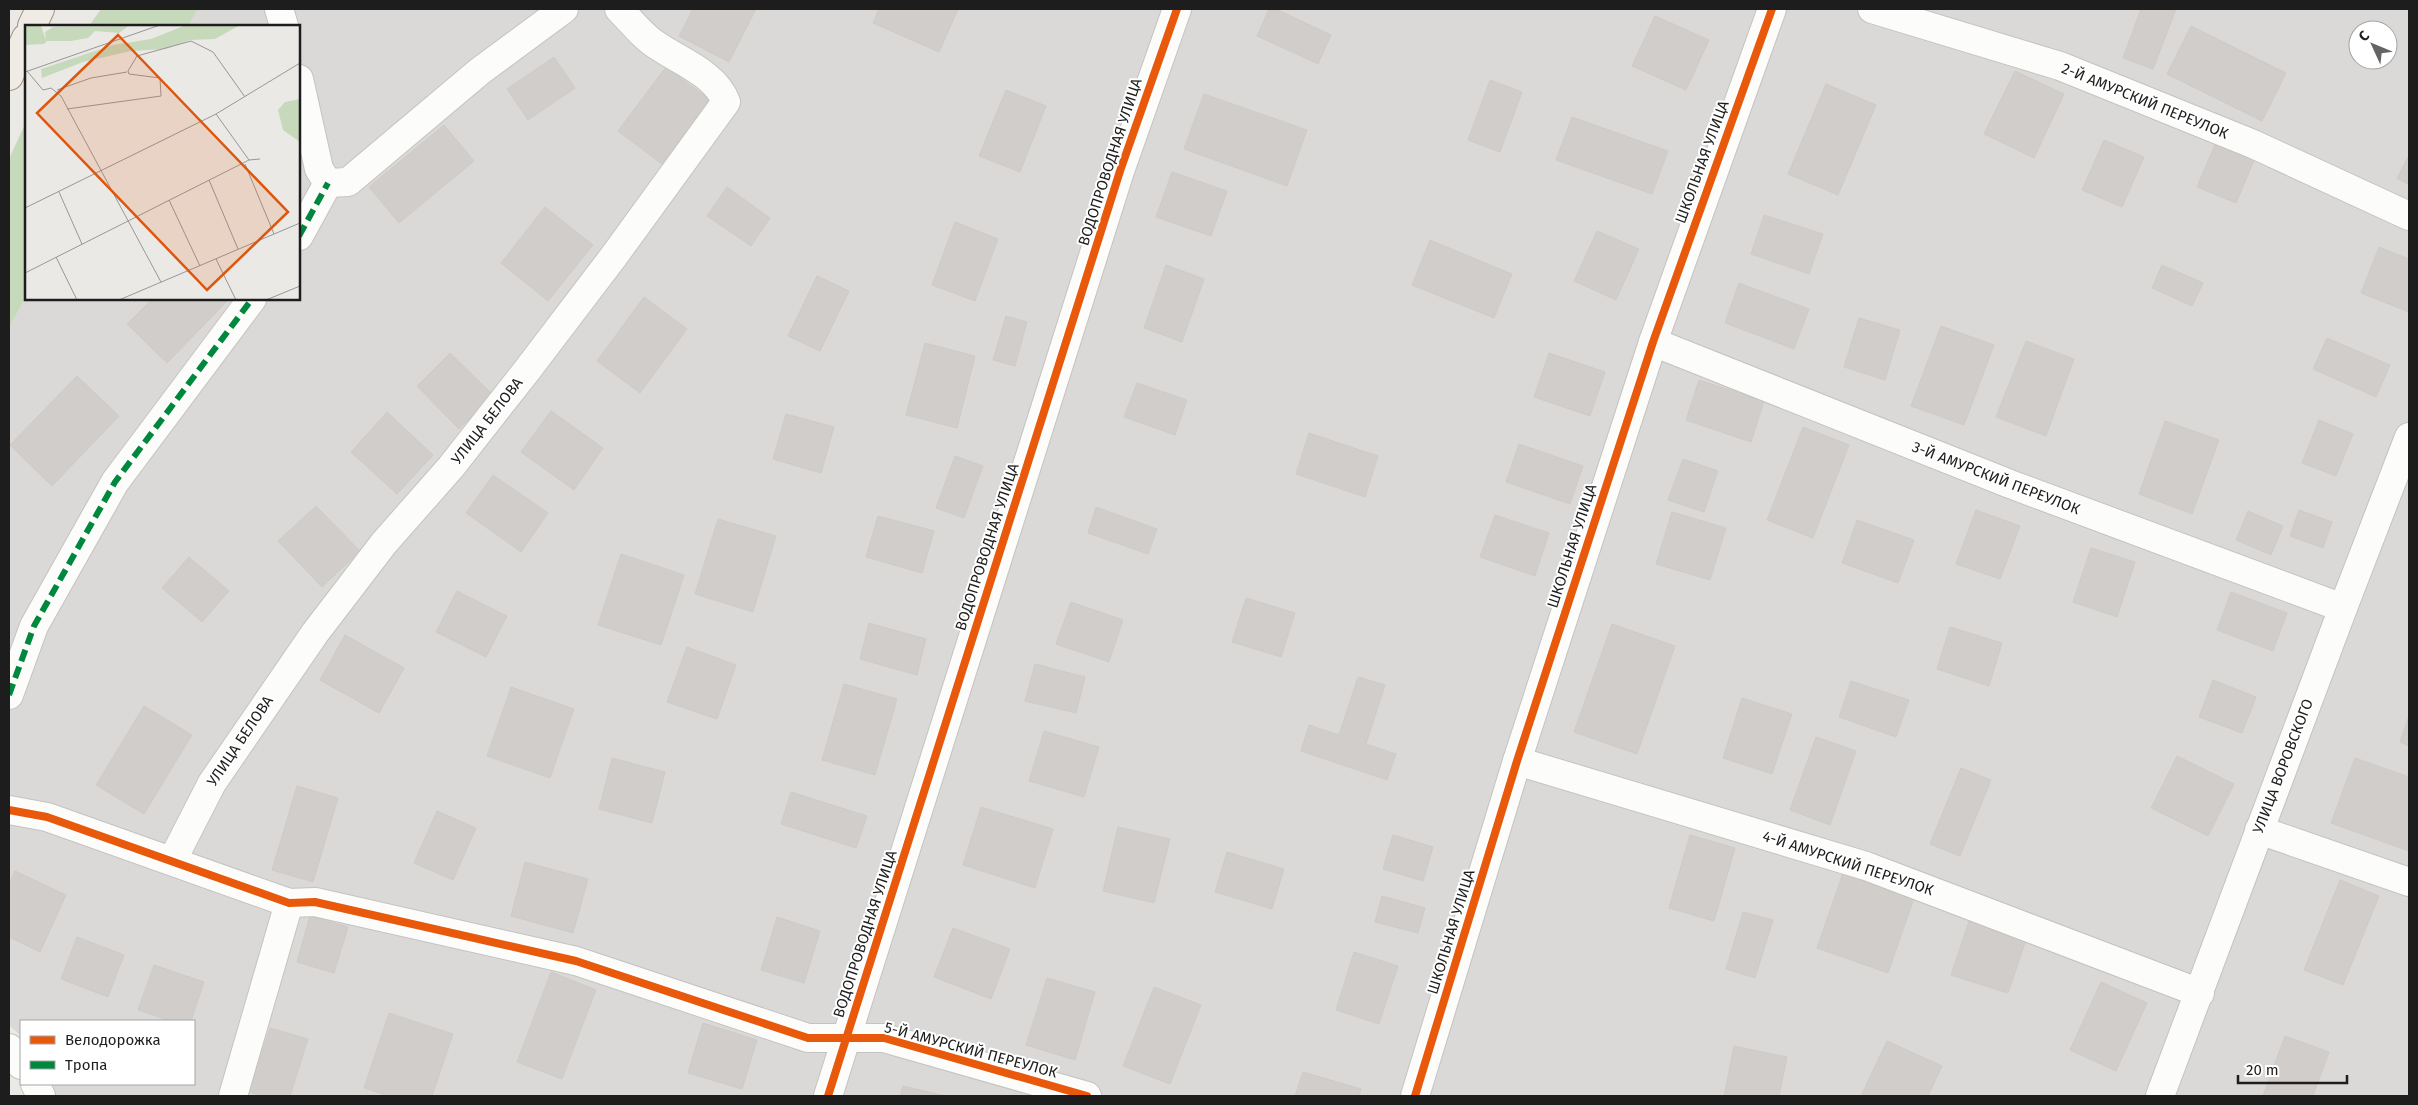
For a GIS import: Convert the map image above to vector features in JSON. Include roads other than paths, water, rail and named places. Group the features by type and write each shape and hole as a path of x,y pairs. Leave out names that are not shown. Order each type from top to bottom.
{"main road":[{"path":"32,25 40,9"},
{"path":"9,76 25,40"}],"street":[{"path":"279,9 284,25"},
{"path":"328,182 348,182 480,71 564,9"},
{"name":"УЛИЦА БЕЛОВА","path":"172,861 212,783 315,633 384,543 451,467 516,384 614,256 726,102 722,91 708,78 650,41 619,9"},
{"name":"ВОДОПРОВОДНАЯ УЛИЦА","path":"828,1096 1120,171 1177,9"},
{"name":"ШКОЛЬНАЯ УЛИЦА","path":"1415,1096 1517,760 1653,342 1772,9"},
{"name":"2-Й АМУРСКИЙ ПЕРЕУЛОК","path":"1872,9 2060,66 2253,144 2409,216"},
{"path":"300,84 319,169 328,182"},
{"path":"300,234 328,182"},
{"path":"9,695 34,626 115,482 251,300"},
{"name":"3-Й АМУРСКИЙ ПЕРЕУЛОК","path":"1653,342 2010,484 2342,608"},
{"name":"УЛИЦА ВОРОВСКОГО","path":"2160,1096 2200,993 2258,830 2409,437"},
{"name":"4-Й АМУРСКИЙ ПЕРЕУЛОК","path":"1517,760 1866,866 2200,993"},
{"path":"9,810 47,817 289,903 233,1096"},
{"path":"2258,830 2409,882"},
{"name":"5-Й АМУРСКИЙ ПЕРЕУЛОК","path":"289,903 315,902 576,961 808,1038 847,1036 884,1038 1087,1096"},
{"path":"9,1048 20,1064"}]}
